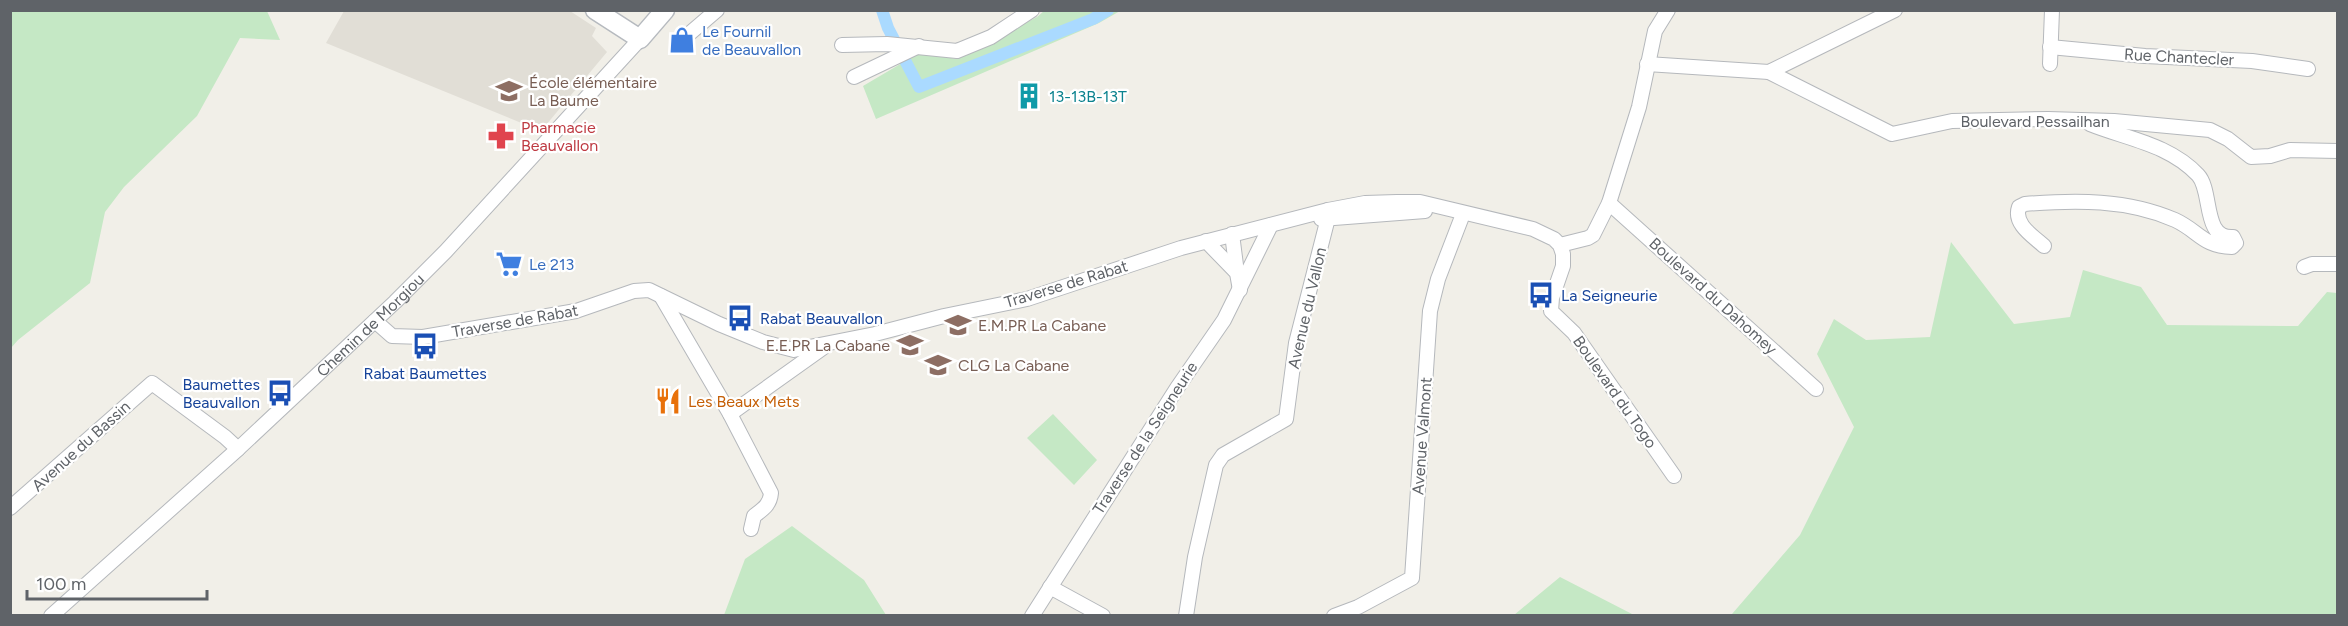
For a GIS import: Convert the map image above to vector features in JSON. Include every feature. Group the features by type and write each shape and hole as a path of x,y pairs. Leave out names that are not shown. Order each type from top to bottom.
{"street":[{"path":"595,10 640,39"},
{"name":"Chemin de Morgiou","path":"51,615 238,449 375,321 446,251 665,10"},
{"path":"689,34 717,10"},
{"path":"842,45 887,44 957,51 991,37 1032,10"},
{"path":"1237,273 1206,241 1296,219 1328,214 1365,203 1420,202 1533,230 1554,239 1560,245 1593,235 1609,202 1638,107 1655,31 1668,10"},
{"path":"1647,64 1769,72 1895,10"},
{"path":"2050,64 2052,10"},
{"path":"854,77 919,46"},
{"name":"Rue Chantecler","path":"2050,47 2145,56 2252,62 2308,69"},
{"name":"Boulevard Pessailhan","path":"1769,72 1892,134 1953,121 2028,118 2210,130 2228,138 2251,156 2270,156 2290,150 2337,151"},
{"path":"2044,246 2019,221 2017,214 2019,207 2025,204 2069,200 2128,206 2175,220 2210,244 2232,247 2236,243 2233,237 2226,238 2213,225 2204,182 2175,156 2166,150 2080,120"},
{"name":"Boulevard du Dahomey","path":"1609,202 1816,389"},
{"name":"Avenue du Vallon","path":"1186,615 1195,557 1216,465 1223,455 1286,419 1296,343 1328,214"},
{"name":"Avenue Valmont","path":"1334,615 1358,607 1412,578 1430,311 1438,279 1463,214"},
{"name":"Traverse de la Seigneurie","path":"1032,615 1176,388 1224,320 1271,225"},
{"path":"1232,234 1240,290"},
{"name":"Traverse de Rabat","path":"375,321 393,336 423,337 576,311 634,291 649,290 719,324 778,347 794,350 829,345 952,314 1027,299 1206,241"},
{"name":"Boulevard du Togo","path":"1560,245 1563,266 1552,297 1551,311 1574,333 1674,476"},
{"path":"2304,267 2312,264 2337,264"},
{"path":"661,296 730,414 771,493 771,500 767,506 754,516 751,529"},
{"path":"730,414 829,345"},
{"name":"Avenue du Bassin","path":"10,508 152,383 238,449"},
{"path":"1050,587 1103,615"}],"shaded area":[{"name":"École élémentaire La Baume","path":"344,11 570,11 596,28 592,36 607,52 541,131 326,43"}],"green space":[{"path":"11,10 267,11 280,40 240,38 197,116 124,187 105,212 90,283 11,348"},
{"path":"1044,11 1120,11 1099,23 876,119 863,86 919,53 957,59 1037,17"},
{"path":"1951,242 2014,324 2070,317 2083,270 2141,287 2167,325 2298,326 2327,292 2337,293 2337,615 1728,615 1732,614 1800,535 1854,427 1817,354 1834,319 1866,340 1930,337"},
{"path":"1053,414 1097,460 1074,485 1027,438"},
{"path":"792,526 864,580 886,615 724,615 745,559"},
{"path":"1560,577 1634,615 1514,615"}],"waterway":[{"path":"882,10 888,28 919,87 1093,19 1108,10"}],"place":[{"name":"Le Fournil de Beauvallon","path":"682,40"},
{"name":"École élémentaire La Baume","path":"509,91"},
{"name":"13-13B-13T","path":"1029,96"},
{"name":"Pharmacie Beauvallon","path":"501,136"},
{"name":"Le 213","path":"509,264"},
{"name":"La Seigneurie","path":"1541,295"},
{"name":"Rabat Beauvallon","path":"740,318"},
{"name":"E.M.PR La Cabane","path":"958,325"},
{"name":"E.E.PR La Cabane","path":"910,345"},
{"name":"Rabat Baumettes","path":"425,346"},
{"name":"CLG La Cabane","path":"938,365"},
{"name":"Baumettes Beauvallon","path":"280,393"},
{"name":"Les Beaux Mets","path":"668,401"}]}
